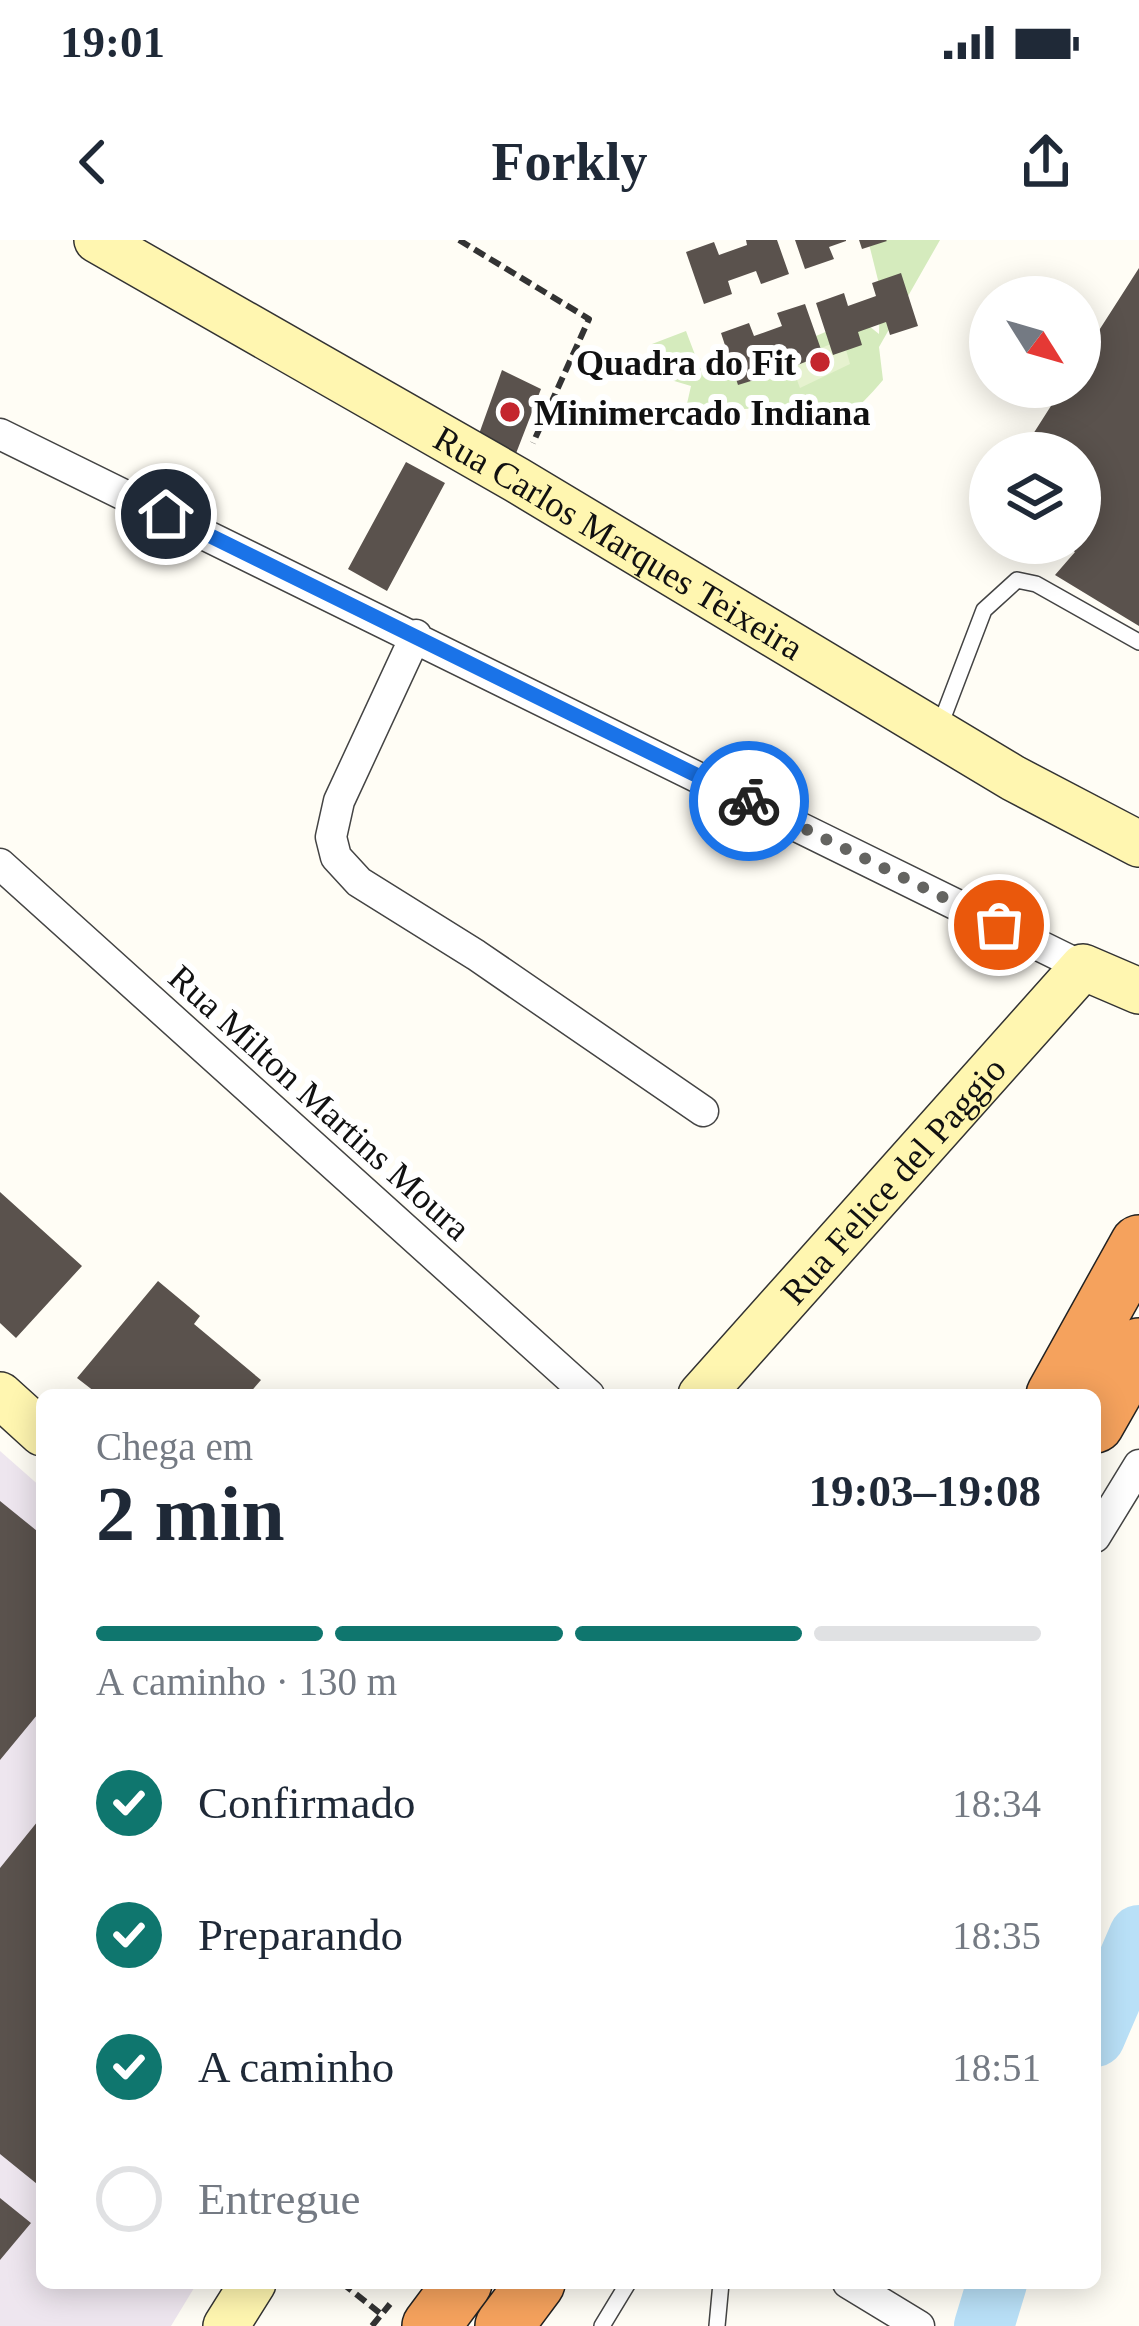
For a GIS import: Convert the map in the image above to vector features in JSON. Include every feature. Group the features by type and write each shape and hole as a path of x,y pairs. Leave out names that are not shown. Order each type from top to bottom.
{"highway":[{"path":"1058,1389 1139,1244"},
{"path":"1101,1414 1139,1347"},
{"path":"504,2326 532,2289"}],"street":[{"name":"Rua Carlos Marques Teixeira","path":"97,240 517,480 1013,778 1139,844"},
{"path":"0,434 1083,967 1138,989"},
{"path":"416,635 339,801 331,837 336,857 359,882 476,955 703,1111"},
{"name":"Rua Milton Martins Moura","path":"0,864 583,1389"},
{"name":"Rua Felice del Paggio","path":"706,1389 1083,967"},
{"path":"0,1394 36,1427"},
{"path":"1101,1527 1139,1465"},
{"path":"226,2326 249,2289"},
{"path":"858,2289 919,2326"}],"lane":[{"path":"937,733 985,610 1017,580 1036,584 1139,643"},
{"path":"602,2326 624,2289"},
{"path":"717,2326 720,2289"}],"path":[{"path":"459,240 589,319 517,480"},
{"path":"350,2289 382,2314 372,2326"}],"shaded area":[{"path":"0,1451 36,1483 36,2289 193,2289 171,2326 0,2326"}],"green space":[{"path":"868,240 940,240 879,347 883,380 864,401 849,414 825,423 759,409 684,417 691,386 654,375 647,360 652,344 686,331 700,368 739,368 859,318 879,334 880,288"},
{"name":"Quadra do Fit","path":"843,339 850,364 800,388 790,361"}],"building":[{"path":"746,240 777,240 789,274 761,284 756,271 728,281 732,294 704,304 686,252 714,242 719,255 747,245"},
{"path":"795,240 846,241 829,247 834,259 805,269"},
{"path":"859,240 886,240 887,241 862,249"},
{"path":"1139,268 1139,626 1055,575 1065,564 1101,564 1101,432 1034,432 1050,408 1101,408 1101,327"},
{"path":"901,273 918,326 890,335 886,322 858,332 862,345 833,355 816,303 844,293 848,306 876,296 872,283"},
{"path":"805,304 823,355 795,366 790,352 762,362 767,376 738,385 721,333 749,323 754,336 782,326 777,313"},
{"name":"Minimercado Indiana","path":"502,370 541,389 515,456 479,434"},
{"path":"406,462 445,483 387,591 348,569"},
{"path":"0,1192 82,1266 16,1338 0,1323"},
{"path":"158,1281 200,1316 194,1324 261,1380 253,1389 91,1389 77,1378"},
{"path":"0,1501 36,1530 36,1716 0,1760"},
{"path":"36,1823 36,2183 0,2154 0,1868"},
{"path":"0,2198 31,2223 0,2260"}],"waterway":[{"path":"1101,2023 1139,1935"},
{"path":"984,2326 995,2289"}],"way so far":[{"path":"749,801 999,925"}],"place":[{"name":"Quadra do Fit","path":"820,362"},
{"name":"Minimercado Indiana","path":"510,412"}],"route":[{"path":"166,514 749,801"}]}
